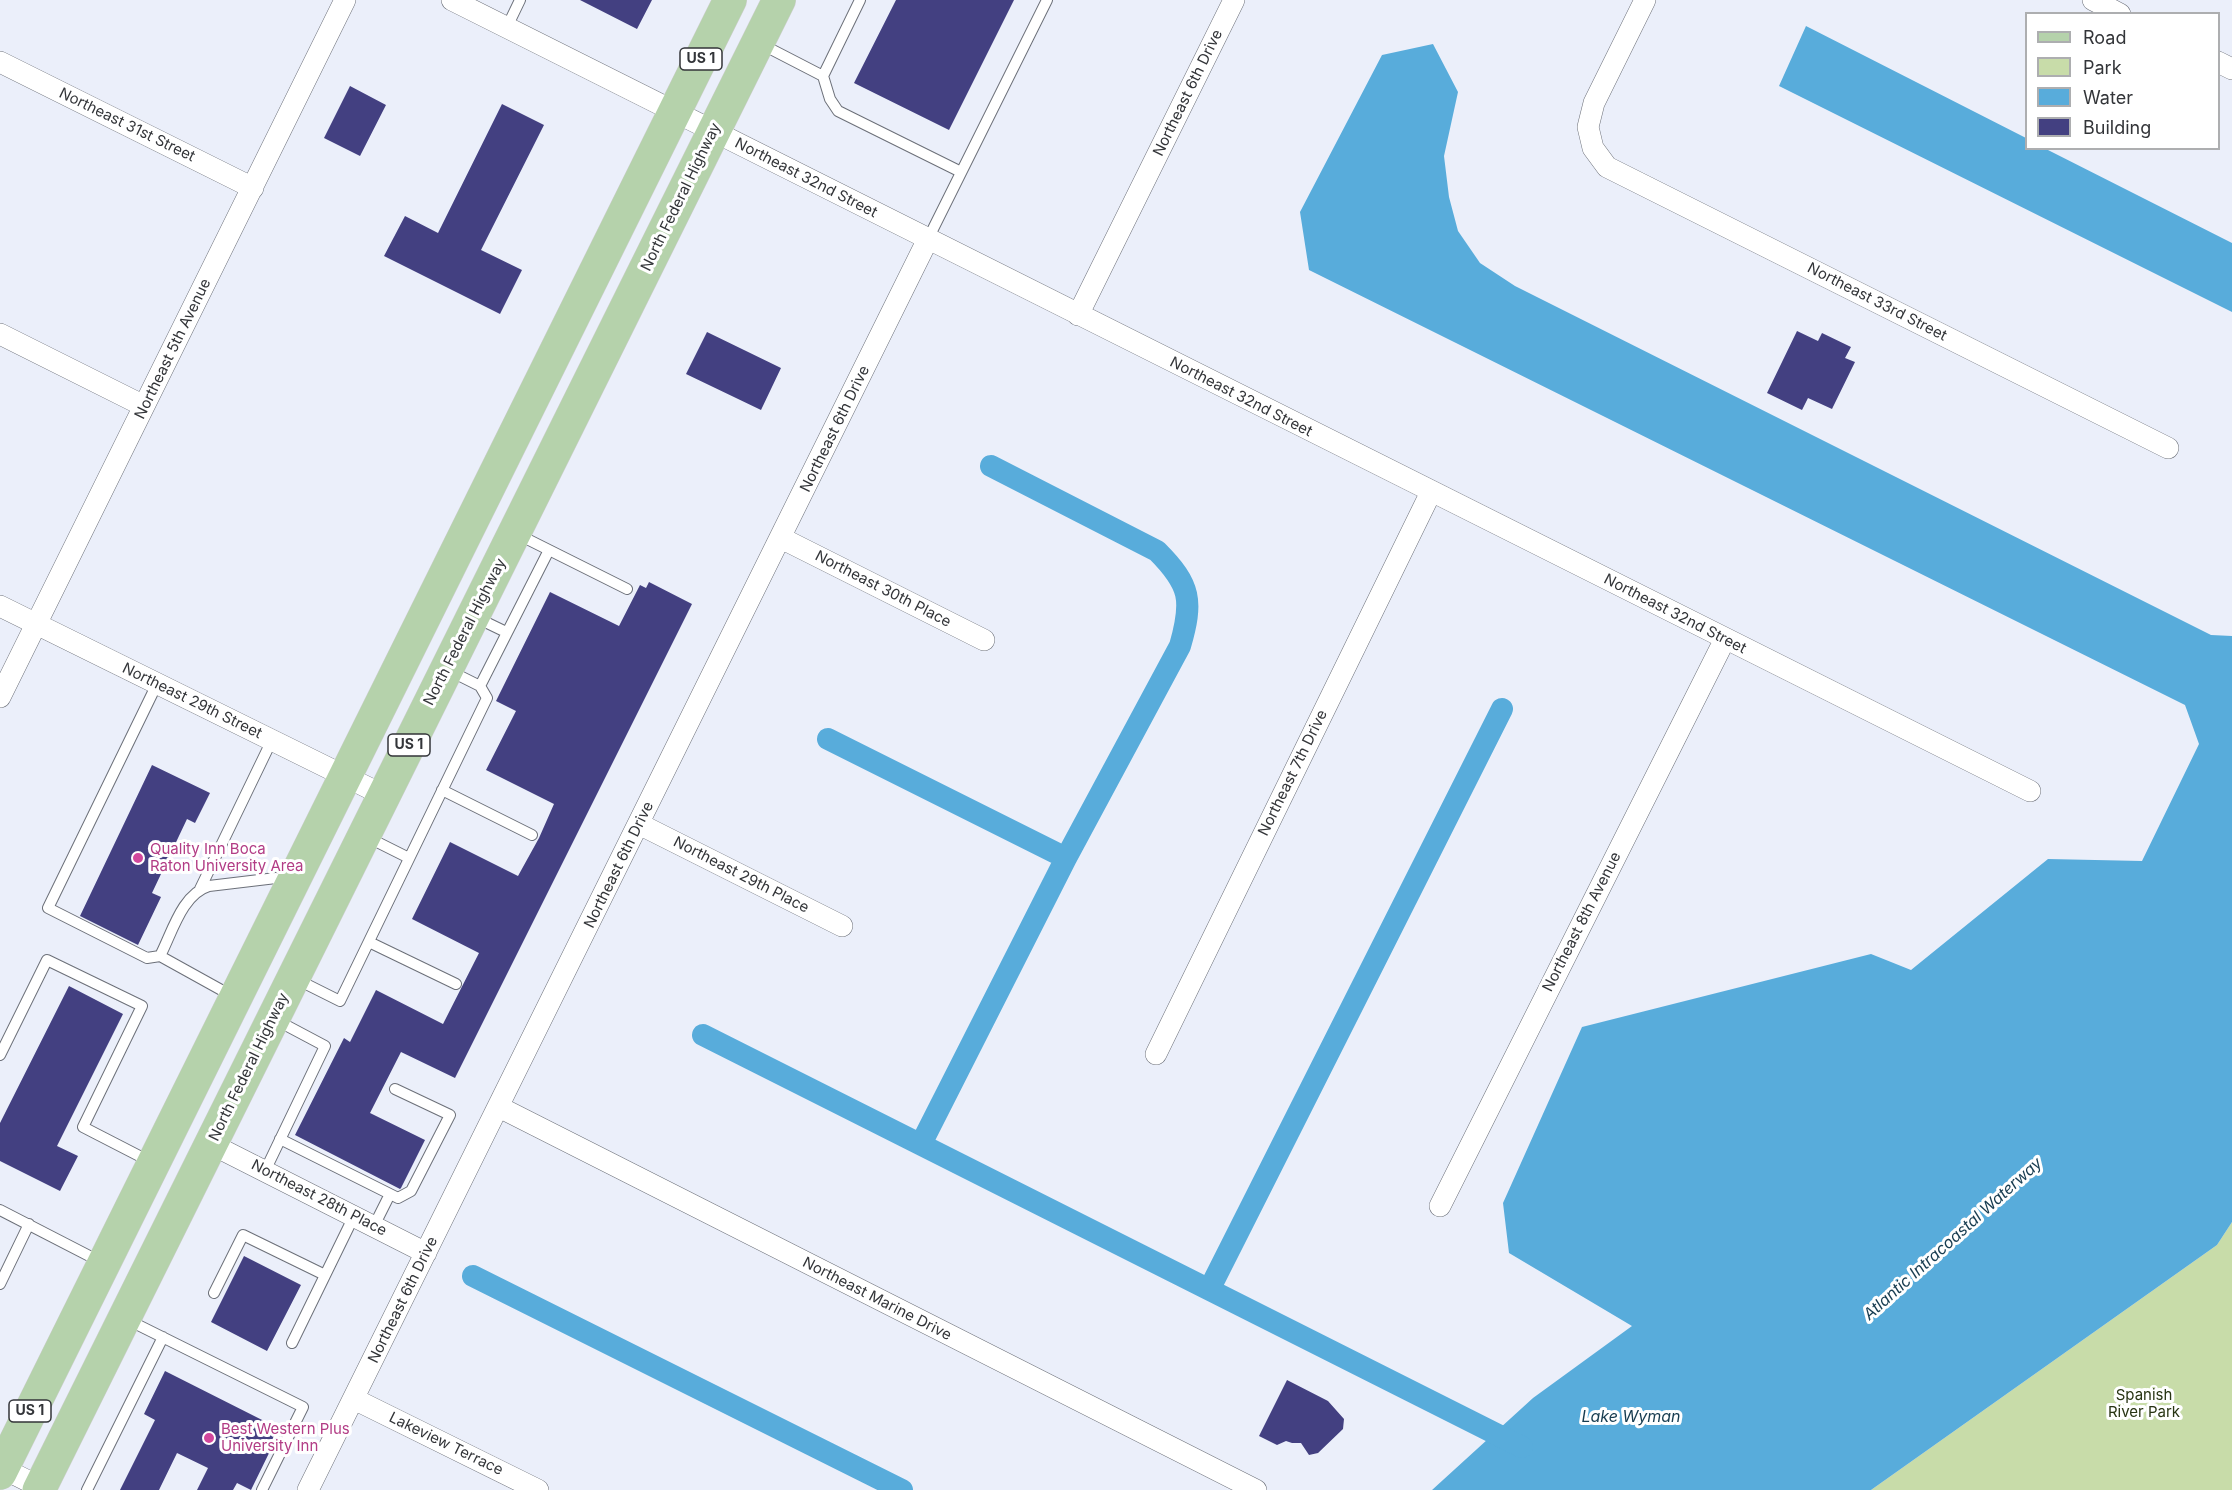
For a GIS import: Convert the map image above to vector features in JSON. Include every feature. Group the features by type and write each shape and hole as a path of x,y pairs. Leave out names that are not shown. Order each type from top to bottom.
{"main road":[{"name":"US 1","path":"1,1469 730,0"},
{"name":"North Federal Highway","path":"42,1489 124,1318 779,0"}],"street":[{"name":"Northeast 5th Avenue","path":"0,697 345,0"},
{"name":"Northeast 32nd Street","path":"452,0 2030,791"},
{"name":"Northeast 6th Drive","path":"1078,315 1234,0"},
{"name":"Northeast 33rd Street","path":"1645,0 1594,103 1588,127 1593,148 1607,167 2168,448"},
{"path":"2092,0 2116,12"},
{"name":"Northeast 31st Street","path":"0,62 253,188"},
{"name":"Northeast 6th Drive","path":"308,1490 928,239"},
{"path":"0,334 144,406"},
{"name":"Northeast 7th Drive","path":"1156,1054 1431,492"},
{"name":"Northeast 30th Place","path":"781,538 984,640"},
{"name":"Northeast 29th Street","path":"0,606 383,795"},
{"name":"Northeast 8th Avenue","path":"1440,1206 1725,639"},
{"name":"Northeast 29th Place","path":"639,824 842,926"},
{"name":"Northeast Marine Drive","path":"499,1107 1256,1490"},
{"name":"Northeast 28th Place","path":"211,1144 426,1253"},
{"name":"Lakeview Terrace","path":"354,1399 538,1490"},
{"path":"1,1469 42,1489"}],"lane":[{"path":"507,27 520,0"},
{"path":"823,76 860,0"},
{"path":"928,239 1047,0"},
{"path":"758,43 823,76 838,111 961,172"},
{"path":"514,533 627,589"},
{"path":"480,686 549,550"},
{"path":"473,616 506,633"},
{"path":"293,977 340,1001 487,698 480,686 446,669"},
{"path":"157,684 48,908 147,958 160,956 236,998"},
{"path":"160,956 185,905 200,889 272,741"},
{"path":"442,790 532,835"},
{"path":"364,836 409,858"},
{"path":"200,889 276,878 292,886"},
{"path":"369,942 456,984"},
{"path":"0,1055 47,960 142,1006 83,1127 154,1163"},
{"path":"265,1171 325,1046 273,1019"},
{"path":"280,1139 398,1198 411,1191 450,1116 395,1089"},
{"path":"374,1226 390,1194"},
{"path":"0,1210 104,1263"},
{"path":"291,1343 354,1216"},
{"path":"0,1284 29,1224"},
{"path":"214,1293 243,1235 325,1275"},
{"path":"124,1318 303,1407 262,1490"},
{"path":"87,1490 163,1337"}],"green space":[{"name":"Spanish River Park","path":"2232,1222 2232,1490 1871,1490 2217,1245"}],"water":[{"path":"1806,26 2025,137 2025,150 2048,150 2232,243 2232,312 1779,86"},
{"path":"1433,44 1458,92 1444,156 1449,197 1458,231 1480,263 1515,286 2211,635 2232,636 2232,1222 2217,1245 1871,1490 1432,1490 1533,1398 1632,1326 1509,1253 1503,1203 1582,1027 1871,954 1911,970 2048,859 2142,861 2199,744 2185,705 1309,270 1300,212 1382,55"}],"building":[{"path":"580,0 652,0 637,29"},
{"path":"896,0 1014,0 949,130 854,83"},
{"path":"350,86 386,105 360,156 324,138"},
{"path":"502,104 544,125 481,250 522,270 500,314 384,256 405,216 438,233"},
{"path":"1797,331 1818,341 1822,333 1851,347 1845,358 1855,362 1832,409 1808,398 1802,410 1767,393"},
{"path":"707,332 781,368 761,410 686,374"},
{"path":"649,582 692,604 455,1078 401,1052 370,1113 425,1140 401,1188 295,1135 344,1038 350,1042 376,990 443,1024 479,953 412,919 450,842 518,876 539,838 554,804 486,770 516,711 496,701 550,592 619,626 640,585 646,588"},
{"name":"Quality Inn Boca Raton University Area","path":"152,765 210,793 195,823 187,819 152,893 161,897 138,945 80,916"},
{"path":"69,986 123,1014 57,1146 78,1156 60,1191 0,1161 0,1123"},
{"path":"244,1256 301,1285 267,1351 211,1322"},
{"name":"Best Western Plus University Inn","path":"165,1371 278,1428 268,1448 271,1449 251,1490 237,1483 233,1490 197,1490 208,1468 177,1453 159,1490 120,1490 155,1420 144,1414"},
{"path":"1287,1380 1328,1401 1344,1419 1343,1429 1318,1453 1309,1455 1301,1443 1286,1441 1277,1445 1259,1436"}],"waterway":[{"path":"921,1144 1066,858 1180,646 1187,617 1183,584 1157,551 991,466"},
{"path":"1210,1288 1502,709"},
{"path":"828,739 1066,858"},
{"path":"703,1035 1522,1447"},
{"path":"473,1276 902,1490"}],"place":[{"name":"Quality Inn Boca Raton University Area","path":"138,858"},
{"name":"Best Western Plus University Inn","path":"209,1438"}],"water label":[{"name":"Atlantic Intracoastal Waterway","path":"1953,1239"},
{"name":"Lake Wyman","path":"1631,1417"}]}
